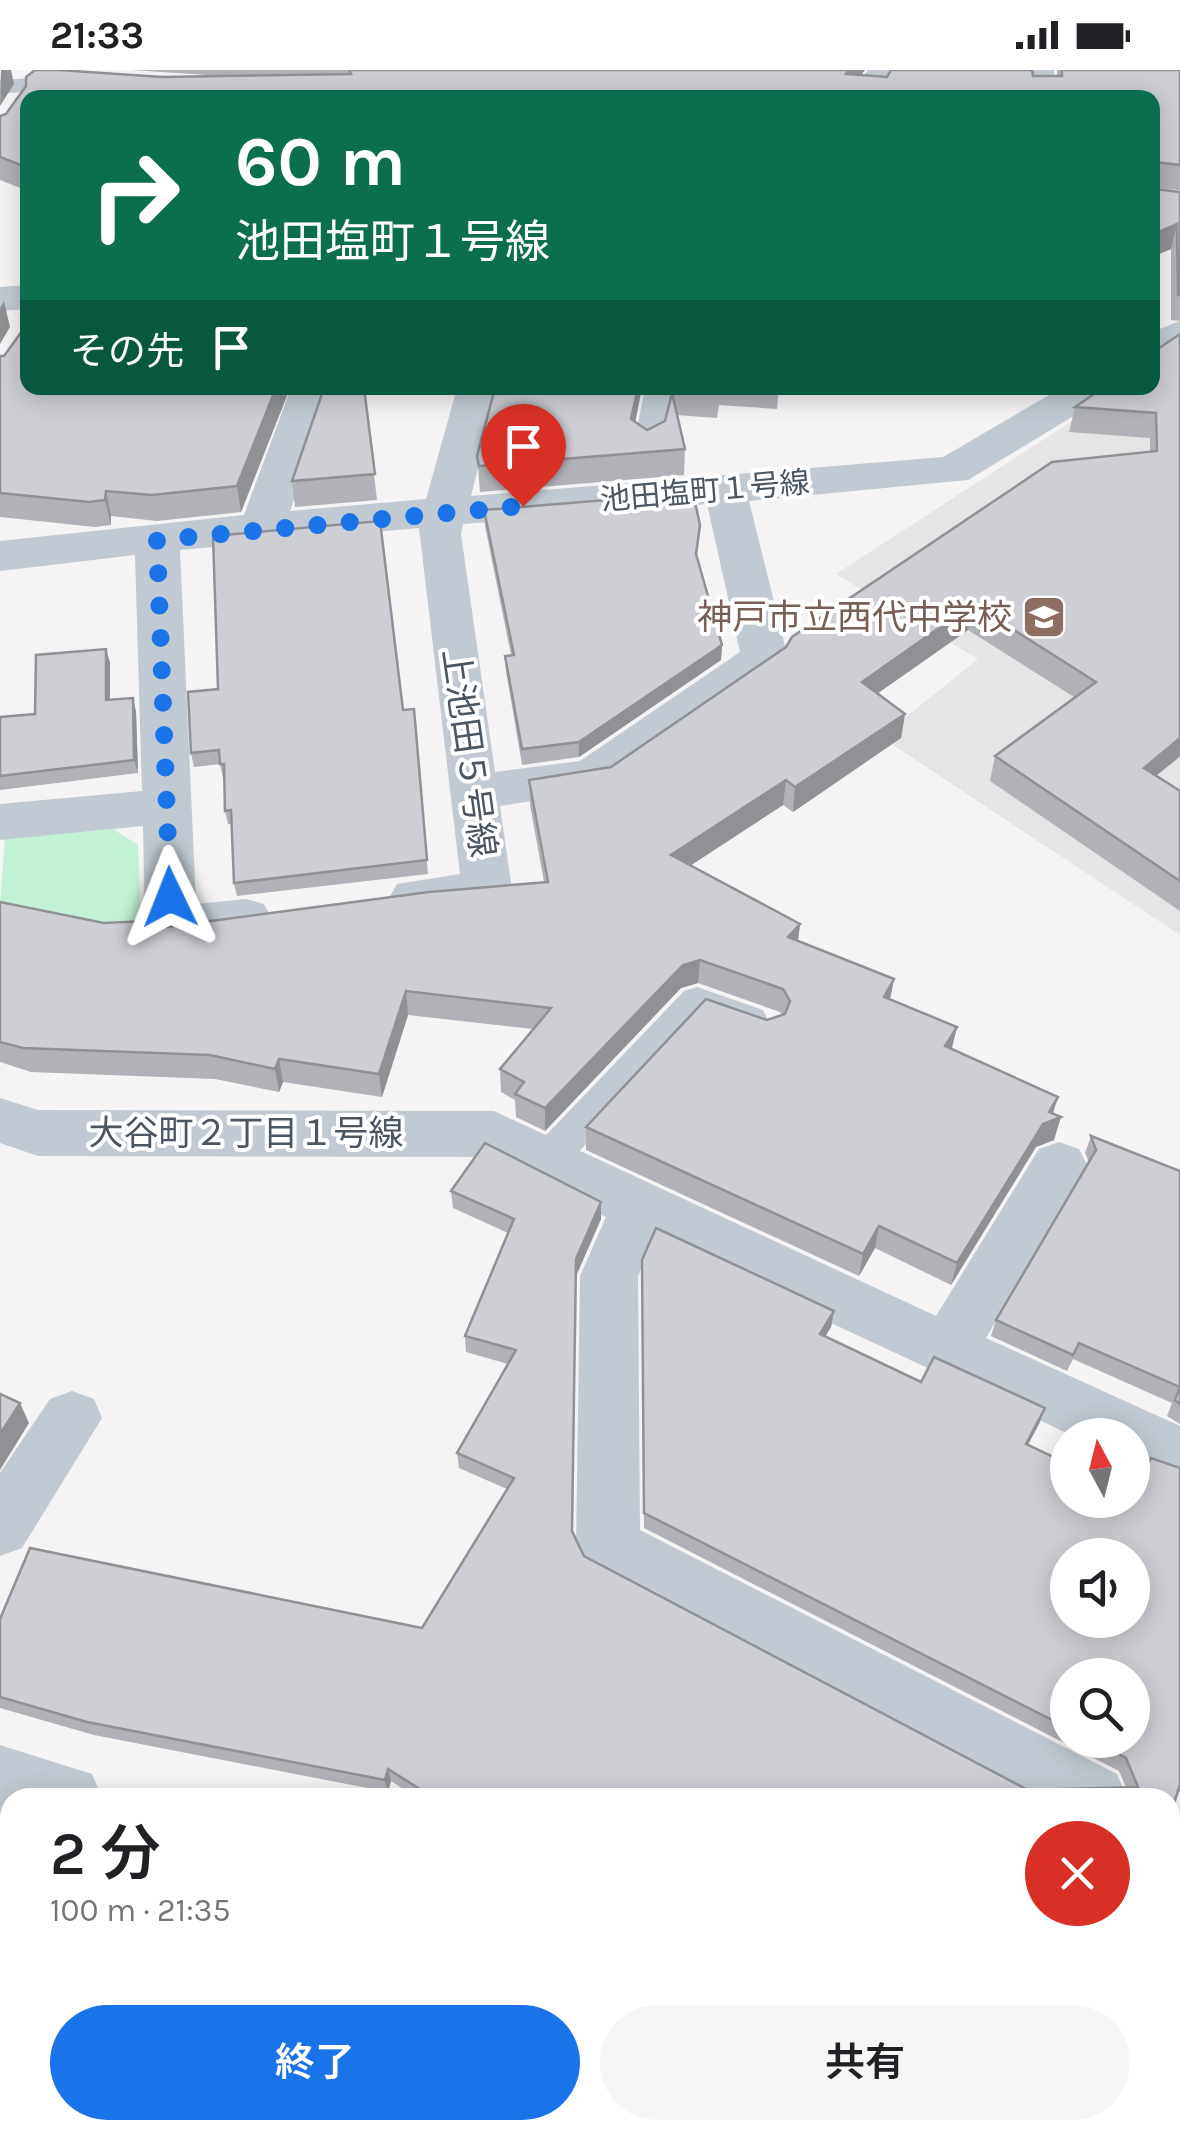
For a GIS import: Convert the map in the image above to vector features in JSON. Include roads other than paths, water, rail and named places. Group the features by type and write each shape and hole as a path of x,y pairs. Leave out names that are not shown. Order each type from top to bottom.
{"street":[{"path":"22,80 74,81"},
{"path":"262,527 309,395"},
{"name":"上池田５号線","path":"369,904 487,890 439,534 476,395"},
{"name":"池田塩町１号線","path":"0,556 262,527 953,470 1078,395"},
{"path":"474,792 592,777 766,658 725,489"},
{"path":"157,540 171,927 290,913"},
{"path":"0,822 167,806"},
{"name":"大谷町２丁目１号線","path":"0,1120 38,1133 494,1134 546,1161"},
{"path":"546,1161 1180,1456"},
{"path":"948,1349 1059,1165"},
{"path":"640,1207 609,1276 608,1546 1074,1788"},
{"path":"0,1527 72,1418"},
{"path":"0,1779 33,1788"}],"lane":[{"path":"10,116 22,80"},
{"path":"648,443 658,395"},
{"path":"546,1161 697,1001 766,1026"}],"place":[{"name":"神戸市立西代中学校","path":"1044,617"}]}
